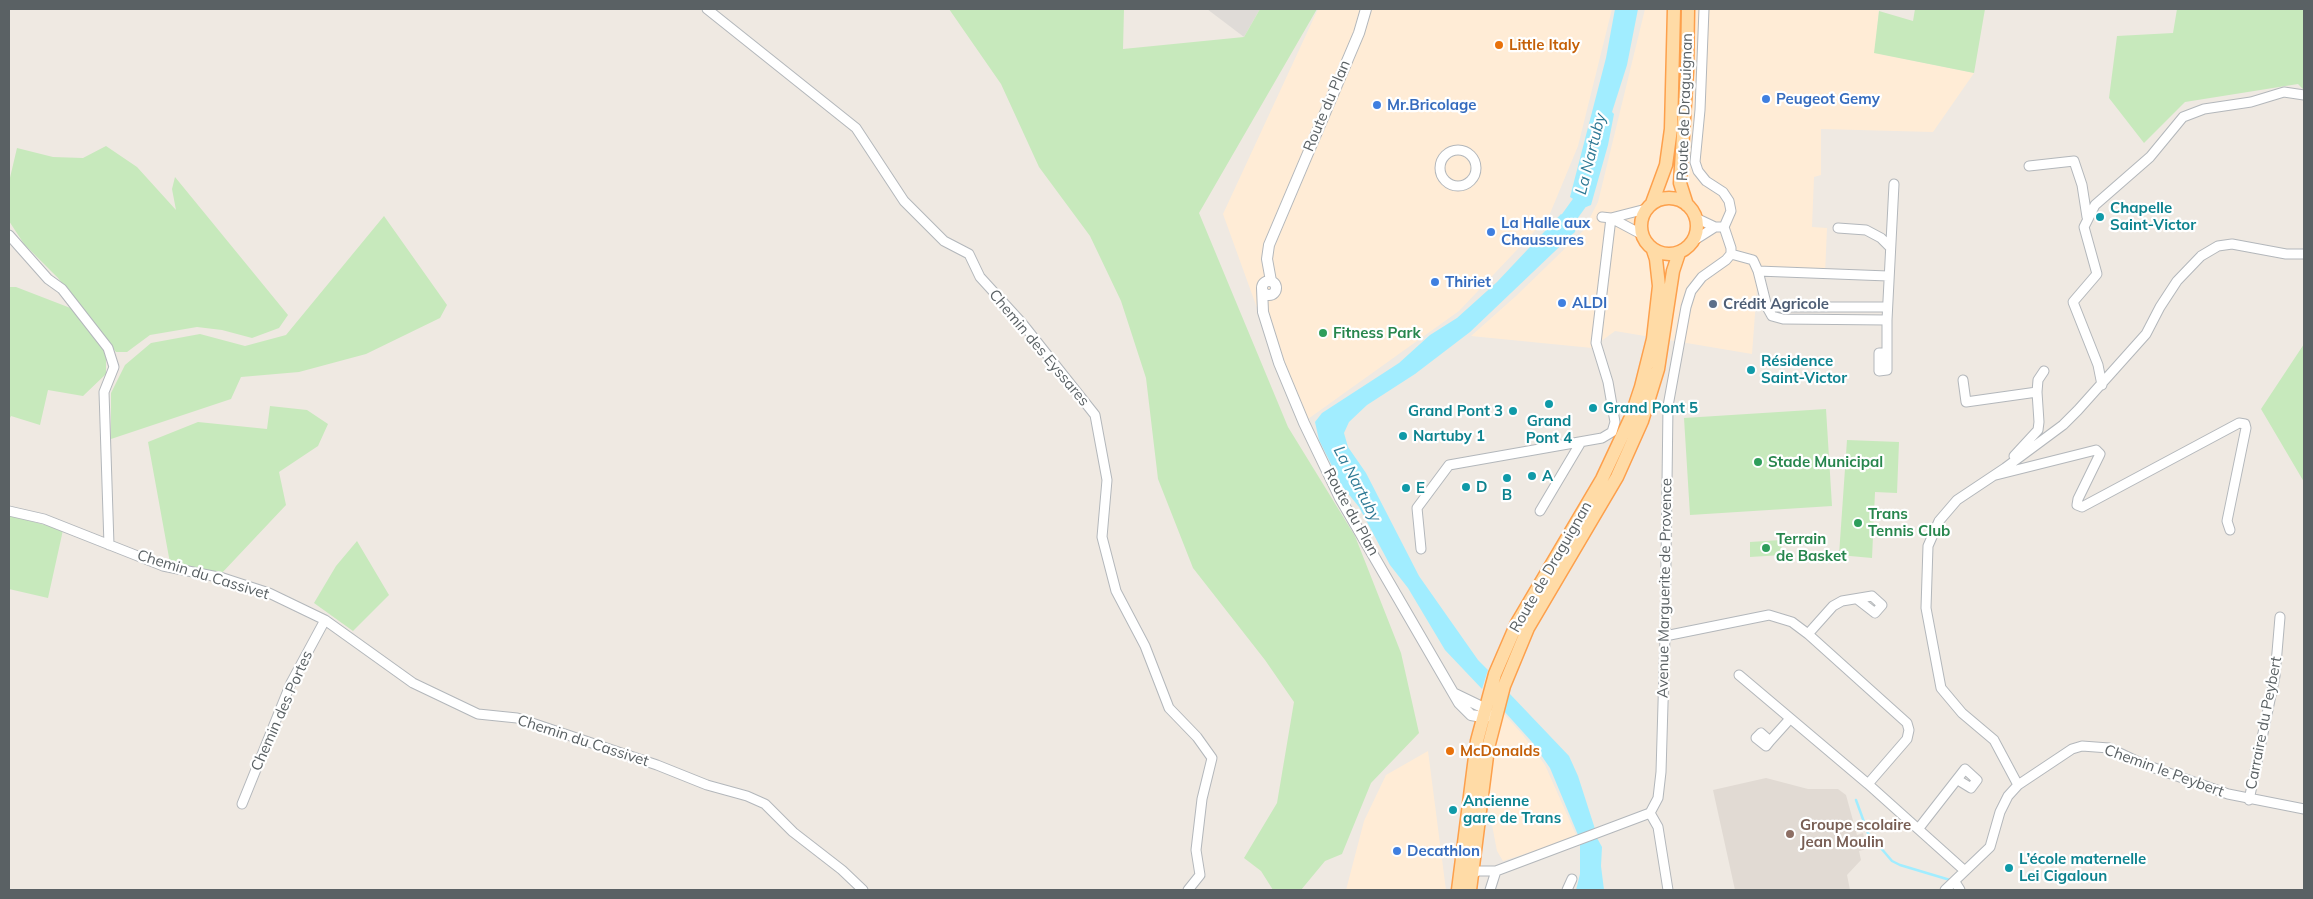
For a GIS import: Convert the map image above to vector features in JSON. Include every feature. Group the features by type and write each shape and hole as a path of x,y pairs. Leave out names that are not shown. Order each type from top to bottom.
{"main road":[{"name":"Route de Draguignan","path":"1649,206 1666,165 1671,129 1674,9"},
{"name":"Route de Draguignan","path":"1687,204 1680,183 1687,71 1688,9"},
{"path":"1670,198 1687,204 1696,218 1697,230 1693,241 1679,252 1670,255 1652,250 1641,234 1642,217 1649,206 1670,198"},
{"name":"Route de Draguignan","path":"1467,890 1477,870 1490,712 1488,695 1517,623 1602,479 1631,417 1647,365 1657,307 1659,286 1656,259 1652,250"},
{"name":"Route de Draguignan","path":"1467,890 1468,808 1490,712 1504,686 1528,628 1616,477 1642,421 1658,368 1673,271 1679,252"}],"street":[{"name":"Chemin des Eyssares","path":"707,9 856,128 904,201 944,241 969,254 980,277 1022,323 1094,415 1107,480 1102,537 1116,591 1145,646 1169,708 1197,737 1212,758 1202,799 1196,850 1200,875 1188,890"},
{"name":"Route du Plan","path":"1366,9 1359,33 1278,221 1267,260 1267,288 1262,304 1283,372 1304,423 1340,498 1454,694 1490,712"},
{"path":"1693,241 1719,227 1730,212 1729,200 1723,192 1706,181 1698,171 1696,162 1704,9"},
{"path":"2102,385 2098,365 2073,302 2097,274 2084,227 2087,217 2102,199 2162,144 2182,117 2204,109 2251,102 2284,92 2304,95"},
{"path":"1457,150 1470,154 1476,167 1471,181 1458,186 1446,182 1440,171 1440,165 1445,156 1457,150"},
{"path":"2029,166 2074,161 2082,185 2087,217"},
{"path":"1887,353 1888,276 1894,184"},
{"path":"1607,218 1649,206"},
{"path":"1607,218 1641,234"},
{"path":"1421,549 1417,508 1449,465 1581,442 1612,432 1615,422 1608,382 1596,343 1607,218"},
{"path":"1696,218 1719,227 1731,248 1731,254 1753,260 1758,271 1767,307 1772,316 1783,319 1887,320"},
{"path":"1838,228 1866,230 1881,238 1890,247"},
{"path":"9,235 48,279 62,289 108,348 114,367 104,392 109,545"},
{"path":"2018,785 1994,740 1962,712 1940,688 1926,608 1928,546 1939,521 1957,500 2005,468 2063,425 2102,385 2146,334 2160,306 2176,282 2200,256 2218,246 2232,244 2286,254 2304,254"},
{"name":"Avenue Marguerite de Provence","path":"1650,813 1658,798 1661,772 1668,406 1686,307 1691,291 1702,277 1731,254"},
{"path":"1758,271 1888,276"},
{"path":"1767,307 1887,307"},
{"path":"2005,468 2038,430 2038,380 2044,372"},
{"path":"1963,380 1966,402 2037,392"},
{"path":"1993,475 2005,474 2096,450 2100,454 2078,498 2077,505 2082,507 2239,422 2245,424 2246,428 2227,520 2230,530"},
{"path":"1540,511 1581,442"},
{"name":"Chemin du Cassivet","path":"9,511 44,519 163,566 223,578 269,593 325,620 413,683 478,714 518,718 657,765 707,785 747,796 765,804 793,832 842,870 864,890"},
{"path":"1808,634 1832,606 1842,601 1857,598"},
{"path":"1665,636 1769,615 1792,622 1808,634 1907,724 1909,730 1907,738 1868,784"},
{"name":"Carraire du Peybert","path":"2249,800 2275,676 2280,616"},
{"name":"Chemin des Portes","path":"242,804 291,683 325,620"},
{"path":"1739,675 1919,828 1965,871"},
{"path":"1770,741 1790,718"},
{"name":"Chemin le Peybert","path":"1945,890 1990,847 2000,812 2008,796 2018,785 2072,749 2082,746 2108,748 2143,764 2249,800 2304,809"},
{"path":"1919,828 1958,780"},
{"path":"1468,808 1471,832 1469,856 1477,870 1496,871 1650,813 1658,827 1668,890"},
{"path":"1490,890 1496,871"},
{"path":"1567,890 1572,879"},
{"path":"1955,882 1960,890"}],"shaded area":[{"path":"1207,9 1260,9 1244,37"},
{"path":"1318,9 1612,9 1578,146 1549,216 1459,311 1308,419 1261,319 1223,214"},
{"path":"1645,9 1879,9 1875,53 1974,73 1933,132 1821,129 1821,175 1814,177 1812,227 1827,228 1825,274 1758,274 1752,354 1615,331 1592,348 1471,336 1516,296 1583,231 1598,202"},
{"path":"1503,713 1523,735 1545,765 1577,837 1503,861 1497,851 1487,799 1491,763"},
{"path":"1428,751 1446,890 1346,890 1364,821 1386,775"},
{"name":"Groupe scolaire Jean Moulin","path":"1766,778 1808,789 1838,789 1846,795 1857,835 1863,833 1867,849 1859,851 1861,860 1847,875 1850,890 1735,890 1713,790"}],"green space":[{"path":"949,9 1124,9 1123,49 1244,37 1260,9 1317,9 1199,213 1288,427 1355,536 1401,653 1419,733 1371,783 1342,854 1325,861 1301,890 1273,890 1261,871 1244,858 1277,803 1294,702 1265,660 1193,568 1158,479 1146,378 1121,301 1090,236 1039,167 1001,84"},
{"path":"1915,9 1985,9 1974,73 1874,53 1879,11 1913,21"},
{"path":"2177,9 2304,9 2304,90 2298,84 2185,102 2144,143 2109,98 2117,36 2173,33"},
{"path":"106,146 137,167 176,210 172,189 175,177 288,315 279,328 252,338 222,330 197,327 150,335 127,352 116,352 58,278 24,244 9,221 9,182 17,148 53,157 83,158"},
{"path":"384,216 447,305 440,318 366,354 299,372 241,377 231,399 111,439 111,393 125,365 151,343 200,334 245,346 286,335"},
{"path":"9,287 16,287 73,309 106,352 106,374 83,396 48,390 40,425 11,416 9,420"},
{"path":"2304,344 2304,482 2261,409"},
{"path":"270,406 307,410 328,424 318,446 279,472 286,505 220,575 170,563 148,442 198,422 267,429"},
{"name":"Stade Municipal","path":"1826,409 1832,506 1690,515 1684,418"},
{"name":"Trans Tennis Club","path":"1847,440 1899,442 1897,493 1875,492 1872,558 1839,555"},
{"path":"9,515 63,530 48,598 9,589"},
{"name":"Terrain de Basket","path":"1781,540 1782,555 1750,557 1750,542"},
{"path":"357,541 389,595 353,631 314,603 336,566"}],"water":[{"path":"1615,9 1638,9 1627,65 1612,112 1614,114 1608,145 1591,205 1586,207 1570,197 1606,58"},
{"path":"1561,214 1576,223 1575,232 1470,332 1415,374 1367,405 1349,422 1344,433 1348,447 1366,473 1419,576 1478,660 1488,670 1482,689 1445,650 1408,588 1390,565 1359,507 1342,486 1319,440 1315,422 1322,413 1399,363 1430,335 1457,318 1497,282"},
{"path":"1509,693 1569,756 1578,776 1595,829 1578,835 1550,768 1532,742 1503,710"},
{"path":"1597,838 1602,847 1601,866 1604,890 1576,890 1580,874 1580,844"}],"waterway":[{"name":"La Nartuby","path":"1557,234 1580,202 1585,185"},
{"path":"1856,800 1868,833 1892,861 1950,880"}],"place":[{"name":"Little Italy","path":"1499,45"},
{"name":"Peugeot Gemy","path":"1766,99"},
{"name":"Mr.Bricolage","path":"1377,105"},
{"name":"Chapelle Saint-Victor","path":"2100,217"},
{"name":"La Halle aux Chaussures","path":"1491,232"},
{"name":"Thiriet","path":"1435,282"},
{"name":"ALDI","path":"1562,303"},
{"name":"Crédit Agricole","path":"1713,304"},
{"name":"Fitness Park","path":"1323,333"},
{"name":"Résidence Saint-Victor","path":"1751,370"},
{"name":"Grand Pont 4","path":"1549,404"},
{"name":"Grand Pont 5","path":"1593,408"},
{"name":"Grand Pont 3","path":"1513,411"},
{"name":"Nartuby 1","path":"1403,436"},
{"name":"Stade Municipal","path":"1758,462"},
{"name":"A","path":"1532,476"},
{"name":"B","path":"1507,478"},
{"name":"D","path":"1466,487"},
{"name":"E","path":"1406,488"},
{"name":"Trans Tennis Club","path":"1858,523"},
{"name":"Terrain de Basket","path":"1766,548"},
{"name":"McDonalds","path":"1450,751"},
{"name":"Ancienne gare de Trans","path":"1453,810"},
{"name":"Groupe scolaire Jean Moulin","path":"1790,834"},
{"name":"Decathlon","path":"1397,851"},
{"name":"L’école maternelle Lei Cigaloun","path":"2009,868"}]}
